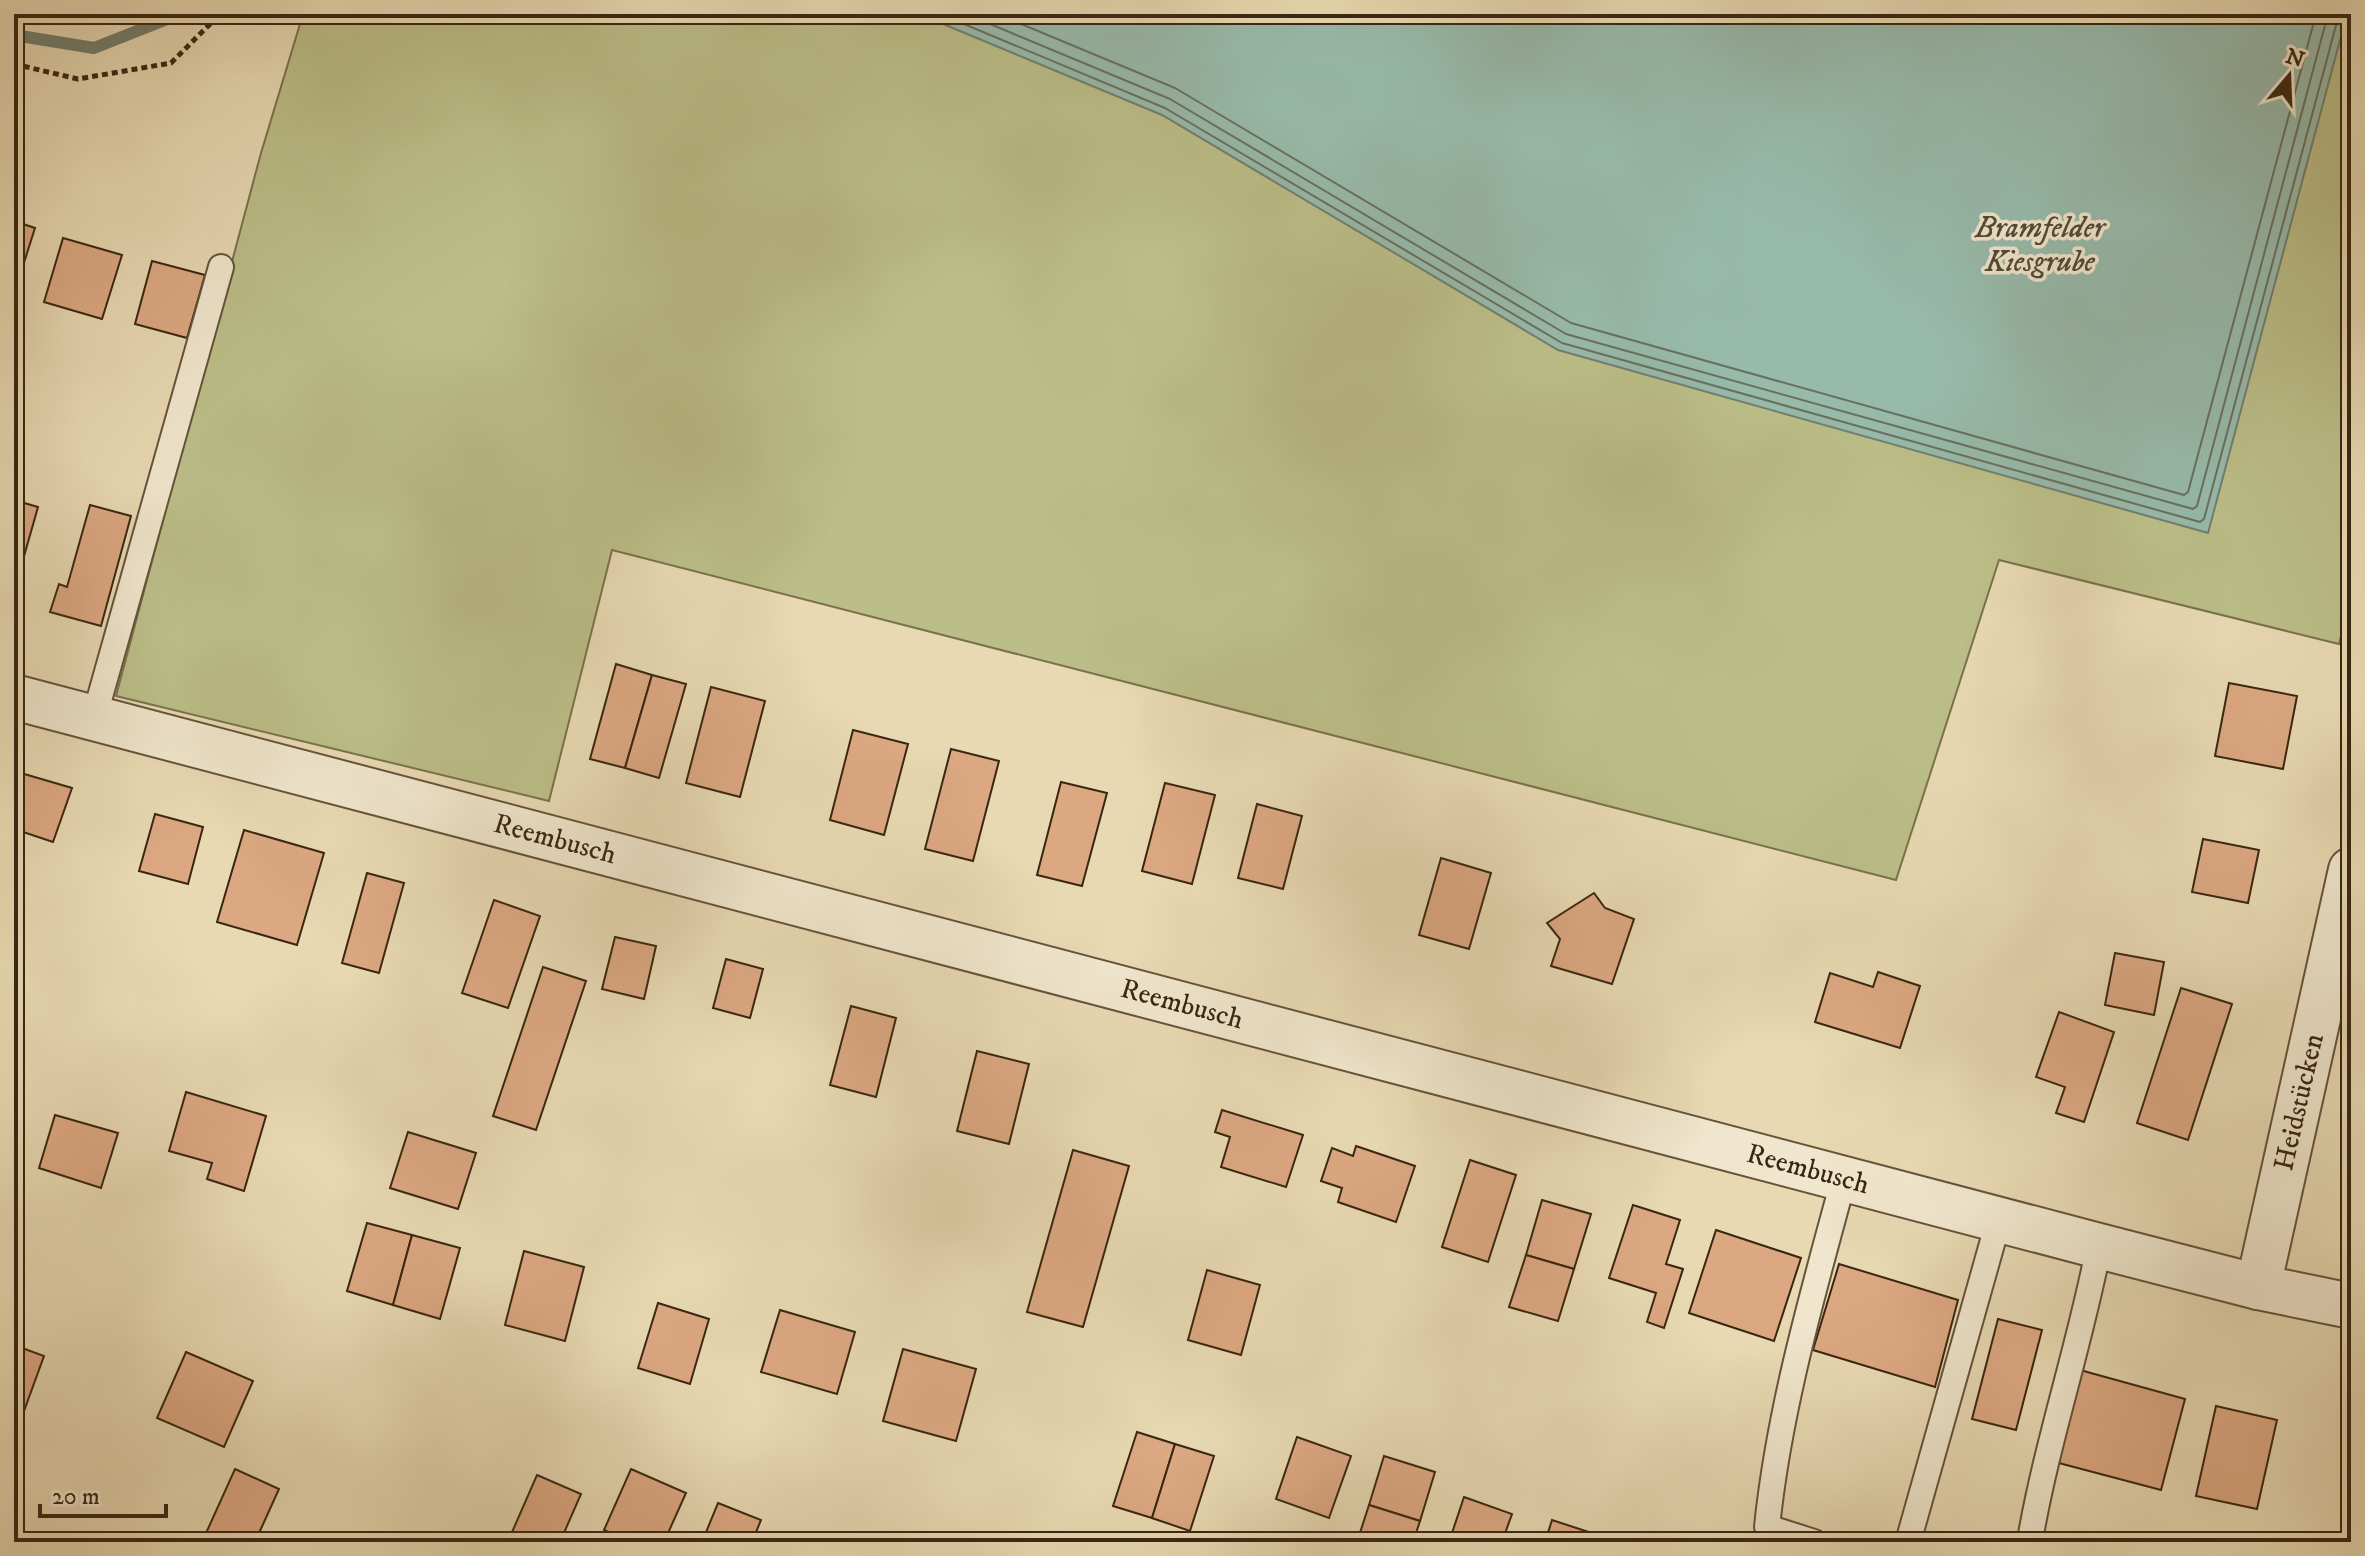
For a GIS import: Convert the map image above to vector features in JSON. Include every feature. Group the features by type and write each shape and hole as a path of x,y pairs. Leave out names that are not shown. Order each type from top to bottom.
{"street":[{"name":"Reembusch","path":"14,697 2099,1246 2258,1287 2351,1306"},
{"name":"Heidstücken","path":"2258,1287 2350,880"}],"lane":[{"path":"94,718 221,267"},
{"path":"1814,1542 1767,1527 1772,1478 1802,1335 1844,1178"},
{"path":"1908,1542 1999,1219"},
{"path":"2030,1540 2041,1475 2089,1296 2099,1246"}],"path":[{"path":"14,64 78,79 171,63 220,14"}],"green space":[{"path":"303,14 2351,14 2351,596 2339,644 1999,560 1896,880 612,550 549,801 116,696 261,153"}],"water":[{"name":"Bramfelder Kiesgrube","path":"919,14 2347,14 2208,533 1558,350 1162,115"}],"building":[{"path":"14,221 35,228 14,294"},
{"path":"63,238 122,255 102,319 44,302"},
{"path":"152,261 205,275 187,338 135,324"},
{"path":"14,500 38,507 17,581 14,580"},
{"path":"90,505 131,516 101,626 50,612 59,584 67,587"},
{"path":"616,664 652,675 625,768 590,759"},
{"path":"652,675 686,684 659,778 625,768"},
{"path":"2229,683 2297,696 2283,769 2215,756"},
{"path":"711,687 765,701 740,797 686,783"},
{"path":"853,730 908,744 884,835 830,820"},
{"path":"951,749 999,761 973,861 925,849"},
{"path":"14,771 72,788 53,842 14,829"},
{"path":"1061,782 1107,793 1082,886 1037,875"},
{"path":"1165,783 1215,795 1192,884 1142,871"},
{"path":"1257,804 1302,816 1283,889 1238,878"},
{"path":"155,814 203,827 188,884 139,871"},
{"path":"244,830 324,853 297,945 217,922"},
{"path":"2203,839 2259,850 2248,903 2192,892"},
{"path":"1441,858 1491,873 1469,949 1419,935"},
{"path":"367,873 404,883 379,973 342,963"},
{"path":"1594,893 1605,908 1634,919 1612,984 1551,966 1560,939 1547,923"},
{"path":"494,900 540,916 508,1008 462,993"},
{"path":"615,937 656,946 644,999 602,989"},
{"path":"2115,953 2164,962 2154,1015 2105,1005"},
{"path":"726,959 763,969 750,1018 713,1008"},
{"path":"543,967 586,981 536,1130 493,1116"},
{"path":"1878,972 1920,986 1900,1048 1815,1022 1830,973 1873,987"},
{"path":"2181,988 2232,1004 2188,1140 2137,1123"},
{"path":"851,1006 896,1018 876,1097 830,1085"},
{"path":"2059,1012 2114,1032 2084,1122 2056,1113 2065,1087 2036,1077"},
{"path":"977,1051 1029,1064 1009,1144 957,1131"},
{"path":"186,1092 266,1116 244,1191 207,1179 212,1163 169,1151"},
{"path":"1222,1110 1303,1135 1286,1187 1221,1167 1230,1137 1215,1132"},
{"path":"55,1115 118,1133 101,1188 39,1168"},
{"path":"408,1132 476,1153 458,1209 390,1188"},
{"path":"1356,1146 1415,1166 1396,1222 1338,1202 1342,1188 1321,1181 1332,1148 1353,1156"},
{"path":"1073,1150 1129,1166 1083,1327 1027,1312"},
{"path":"1470,1160 1516,1175 1488,1262 1442,1247"},
{"path":"1542,1200 1591,1214 1574,1269 1526,1255"},
{"path":"1633,1205 1680,1220 1666,1264 1683,1269 1664,1328 1647,1322 1656,1293 1609,1278"},
{"path":"367,1223 412,1235 393,1305 347,1291"},
{"path":"1716,1230 1801,1258 1774,1341 1689,1313"},
{"path":"412,1235 460,1248 440,1319 393,1305"},
{"path":"524,1251 584,1267 565,1341 505,1325"},
{"path":"1526,1255 1574,1269 1558,1321 1509,1307"},
{"path":"1839,1264 1958,1300 1935,1387 1813,1350"},
{"path":"1207,1270 1260,1285 1241,1355 1188,1340"},
{"path":"658,1303 709,1319 690,1384 638,1368"},
{"path":"780,1310 855,1332 837,1394 761,1372"},
{"path":"1998,1319 2042,1330 2016,1430 1972,1419"},
{"path":"14,1345 44,1356 20,1422 14,1420"},
{"path":"903,1349 976,1369 956,1441 883,1421"},
{"path":"186,1352 253,1381 224,1447 157,1418"},
{"path":"2080,1370 2185,1399 2161,1490 2055,1462"},
{"path":"2216,1406 2277,1420 2257,1509 2196,1496"},
{"path":"1137,1432 1175,1444 1152,1518 1113,1506"},
{"path":"1297,1437 1351,1456 1329,1518 1276,1499"},
{"path":"1175,1444 1214,1456 1190,1531 1152,1518"},
{"path":"1384,1456 1435,1472 1420,1521 1369,1505"},
{"path":"235,1469 279,1489 255,1542 202,1542"},
{"path":"631,1469 686,1493 664,1542 632,1542 604,1530"},
{"path":"537,1475 581,1494 560,1542 516,1542 509,1539"},
{"path":"1464,1497 1512,1514 1502,1542 1449,1542"},
{"path":"718,1503 761,1520 752,1542 702,1542"},
{"path":"1369,1505 1420,1521 1413,1542 1357,1542"},
{"path":"1552,1520 1610,1539 1609,1542 1545,1542"}],"waterway":[{"path":"14,35 94,48 180,14"}]}
